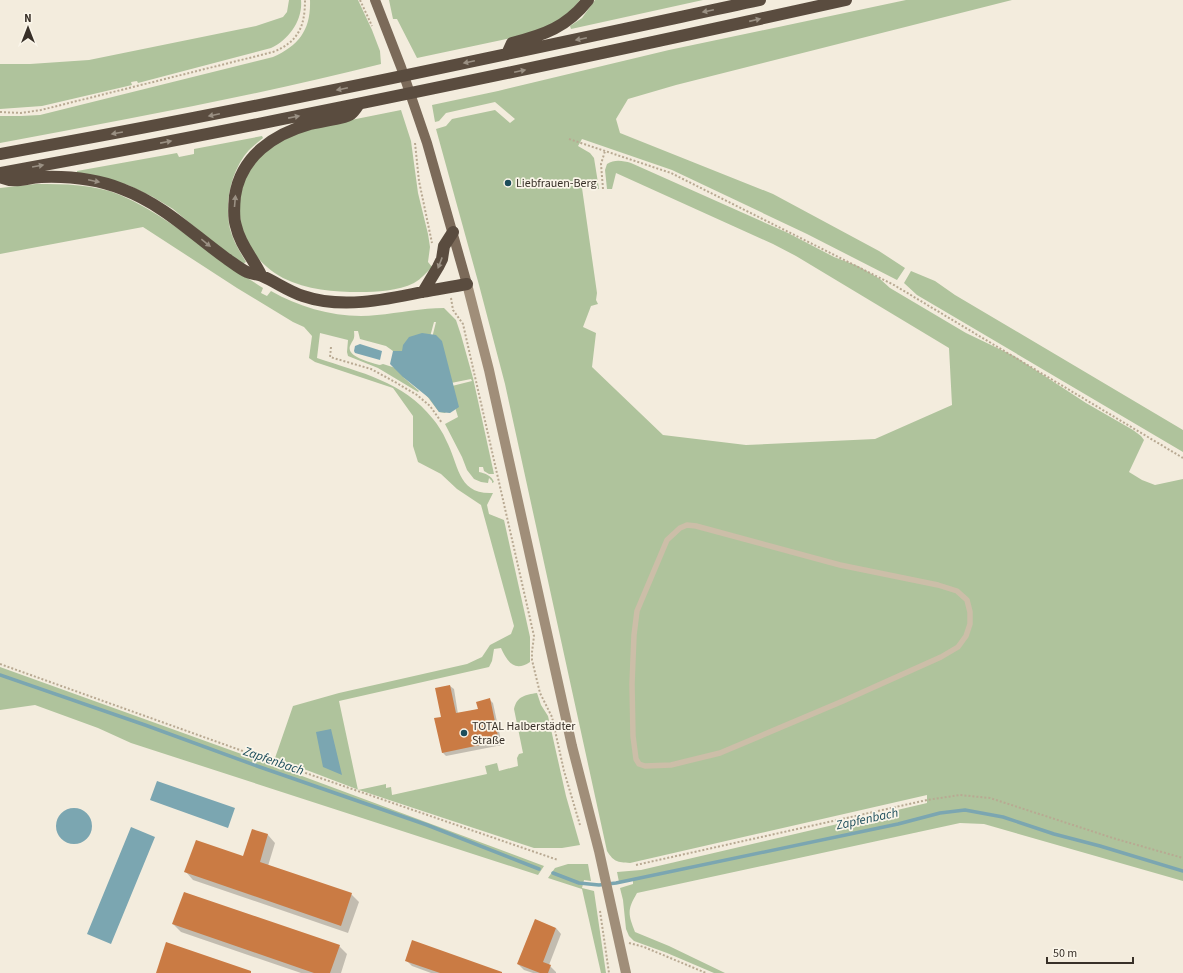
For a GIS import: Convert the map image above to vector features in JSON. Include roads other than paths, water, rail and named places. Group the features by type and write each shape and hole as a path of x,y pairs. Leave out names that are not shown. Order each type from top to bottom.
{"highway":[{"path":"507,54 512,43 536,37 558,27 577,13 588,0"},
{"path":"0,154 169,124 760,0"},
{"path":"0,173 212,134 359,104 663,41 846,0"},
{"path":"260,275 256,265 244,249 235,226 235,197 243,171 256,153 277,137 297,128 351,115 359,104"},
{"path":"0,177 9,181 41,177 65,177 85,180 120,189 153,203 180,221 238,267 248,272 260,275 287,290 320,300 334,302 374,301 467,284"},
{"path":"422,292 438,267 442,259 444,246 453,232"}],"main road":[{"path":"375,0 401,67 427,143 467,284 490,378 581,783 604,872 626,973"}],"lane":[{"path":"687,525 696,526 840,565 938,585 957,591 967,600 970,612 970,624 966,636 958,647 941,657 720,753 671,765 645,766 639,764 636,759 633,736 632,670 637,611 667,540 680,528 687,525"}],"water":[{"path":"422,333 436,335 442,341 459,407 450,413 439,412 429,398 403,377 390,364 393,351 402,351 403,345 409,337"},
{"path":"360,344 382,351 380,360 355,353 355,346"},
{"path":"331,729 342,775 323,767 316,732"},
{"path":"157,781 235,808 228,828 150,800"},
{"path":"74,808 84,811 89,816 92,826 89,836 84,841 74,844 64,841 59,836 56,826 59,816 64,811"},
{"path":"131,827 155,837 111,944 87,934"}],"waterway":[{"name":"Zapfenbach","path":"0,675 427,825 539,869"},
{"name":"Zapfenbach","path":"553,873 579,883 599,885 616,883 898,824 940,813 965,810 1003,817 1054,834 1183,871"}],"place":[{"name":"Liebfrauen-Berg","path":"508,183"},
{"name":"TOTAL Halberstädter Straße","path":"464,733"}]}
